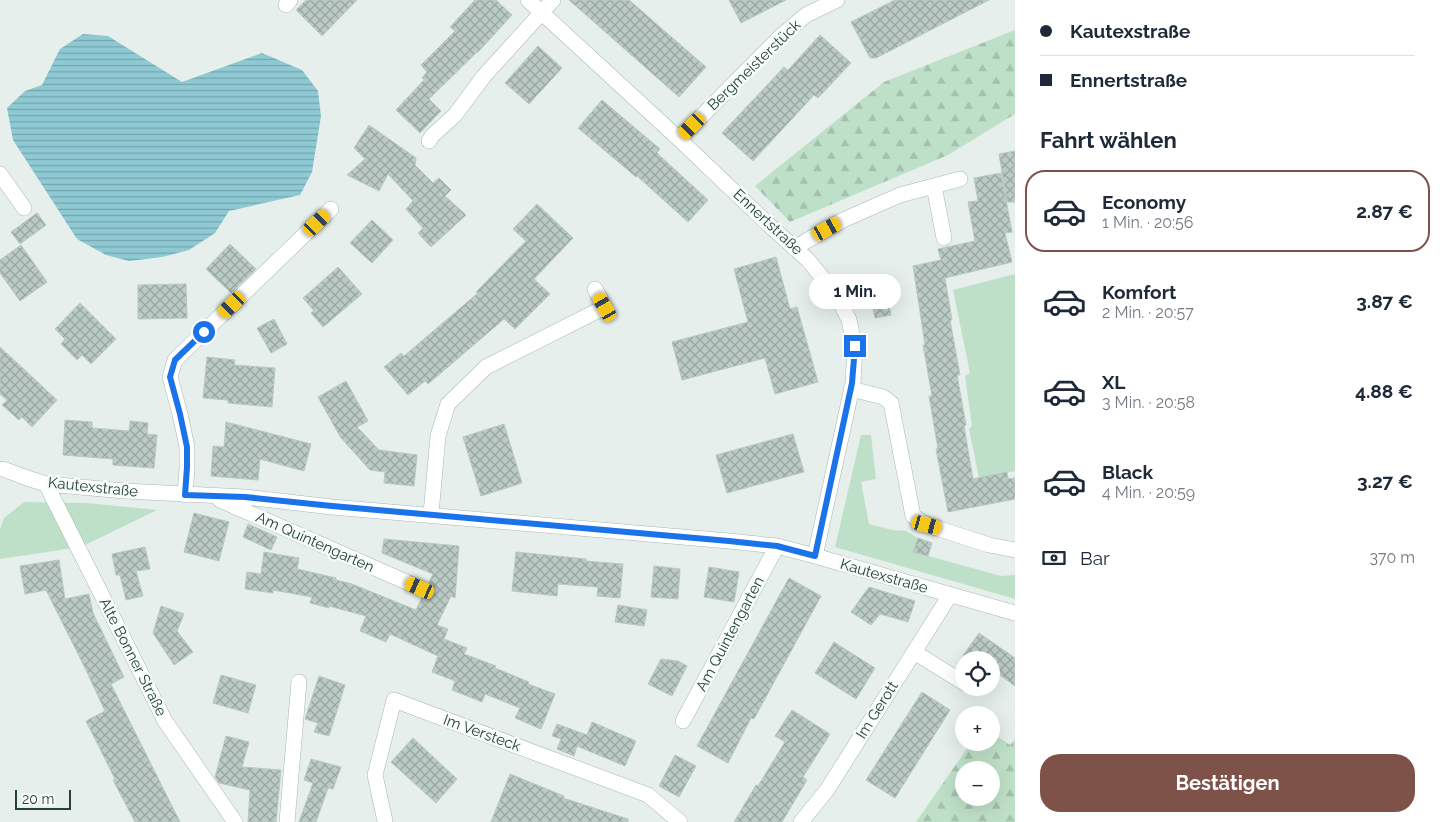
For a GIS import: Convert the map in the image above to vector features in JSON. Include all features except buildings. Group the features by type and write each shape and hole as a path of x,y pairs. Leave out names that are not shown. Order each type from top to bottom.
{"street":[{"name":"Ennertstraße","path":"528,0 808,260 838,297 850,320 855,346 851,389 815,556"},
{"path":"429,141 455,115 484,76 553,0"},
{"name":"Bergmeisterstück","path":"679,139 781,36 806,15 837,0"},
{"path":"0,174 24,208"},
{"path":"794,248 843,220 900,195 960,179"},
{"path":"934,186 944,238"},
{"path":"185,495 187,447 170,377 175,360 332,209"},
{"path":"431,514 438,436 448,404 486,367 605,307 595,289"},
{"path":"851,389 883,397 891,403 913,516 927,525 989,545 1015,550"},
{"name":"Kautexstraße","path":"1,468 46,484 185,495 245,497 777,546 1015,613"},
{"name":"Alte Bonner Straße","path":"46,484 165,721 235,822"},
{"name":"Am Quintengarten","path":"211,496 420,588"},
{"name":"Am Quintengarten","path":"683,722 777,546"},
{"name":"Im Gerott","path":"801,822 827,790 950,595"},
{"path":"914,652 955,677"},
{"path":"287,822 299,682"},
{"name":"Im Versteck","path":"385,821 374,775 394,700 648,795 680,822"}],"green space":[{"path":"1015,30 1015,114 948,155 790,222 755,186 884,82"},
{"path":"1015,274 1015,471 979,478 969,429 972,426 965,376 970,373 953,290"},
{"path":"861,435 871,435 876,479 861,482 869,524 892,530 906,531 918,538 914,552 1001,576 1015,575 1015,599 835,547"},
{"path":"24,502 86,503 157,510 81,547 0,559 0,529 4,518"},
{"path":"1000,738 1010,745 1015,739 1015,822 916,822 955,766 955,806 1000,806 1000,761 958,761 965,751 1000,751"}],"water":[{"path":"83,34 108,36 182,82 262,53 302,70 318,91 321,116 312,172 300,195 229,211 215,233 189,250 162,257 129,261 106,255 77,239 13,140 7,108 25,91 42,85 60,49"}],"route":[{"path":"204,332 175,360 170,377 187,447 185,495 245,497 729,541 777,546 815,556 852,383 855,346"}]}
